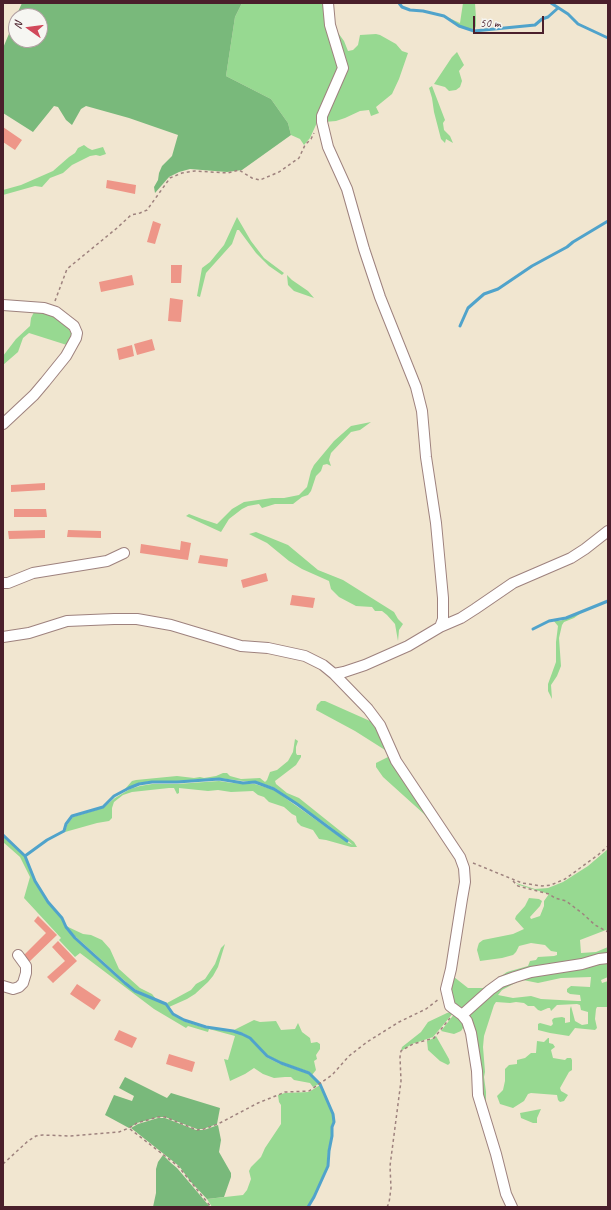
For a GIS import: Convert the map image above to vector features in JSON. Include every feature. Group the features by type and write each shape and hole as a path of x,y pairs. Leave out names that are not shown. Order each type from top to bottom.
{"street":[{"path":"328,3 330,25 343,68 322,116 322,122 328,147 347,189 364,249 380,297 416,387 422,411 426,457 438,538 443,598 443,619 440,627"},
{"path":"3,305 52,310 74,326 77,332 76,338 66,356 34,395 3,424"},
{"path":"334,674 344,672 392,654 408,646 440,627 461,618 513,583 571,558 608,531"},
{"path":"3,583 8,583 33,573 107,561 124,553"},
{"path":"3,637 29,633 67,621 137,619 171,625 241,646 268,648 305,656 323,665 334,674 368,709 380,725 396,761 460,857 464,868 465,882 451,969 446,989 450,1006 467,1021 472,1038 477,1071 478,1095 496,1154 506,1194 512,1207"},
{"path":"3,986 13,989 22,983 26,973 26,966 18,956"},
{"path":"459,1013 501,982 515,977 608,958"}],"path":[{"path":"52,310 67,269 117,228 131,214 140,213 147,210 170,178 182,173 194,171 228,173 239,170 252,178 260,180 279,172 299,158 315,131"},
{"path":"460,857 512,880 531,886 542,886 551,885 565,879 608,846"},
{"path":"512,880 518,886 549,894 555,898 566,901 595,925 608,932"},
{"path":"3,1164 36,1136 70,1136 112,1133 150,1119 165,1118 196,1130 204,1129 218,1124 258,1103 285,1092 309,1091 332,1075 349,1056 367,1042 399,1022 433,1004 442,996 446,989"},
{"path":"387,1207 391,1188 390,1166 401,1081 401,1051 413,1044 434,1038 459,1013"},
{"path":"129,1128 178,1166 211,1207"}],"green space":[{"path":"22,3 242,3 235,17 226,76 271,99 288,123 291,135 242,170 227,172 190,169 169,177 155,193 154,187 158,180 159,173 162,166 172,156 178,135 129,118 86,106 81,109 72,125 66,120 58,107 54,106 33,132 3,113 3,48 8,36 8,48 48,48 48,8 20,8"},
{"path":"242,3 325,3 340,63 320,116 310,138 304,145 300,139 291,135 288,123 271,99 226,76 235,17"},
{"path":"463,3 475,3 476,26 474,31 459,26 449,18 460,23"},
{"path":"336,30 344,41 348,51 353,50 358,45 360,35 376,34 396,44 402,51 408,53 392,94 376,107 379,113 371,116 369,110 360,111 336,121 324,122 341,77"},
{"path":"457,52 464,65 459,71 462,81 460,87 456,90 449,91 445,87 434,84"},
{"path":"432,86 445,120 443,123 444,130 450,136 453,143 446,139 445,143 441,139 429,88"},
{"path":"84,145 92,150 103,147 106,154 100,156 90,156 72,165 63,173 50,178 42,187 35,186 3,195 3,190 21,185 53,171 75,153 78,148"},
{"path":"237,217 251,241 264,258 284,273 282,275 269,266 256,253 239,230 237,230 232,244 206,273 200,297 197,296 202,268 210,262 224,245"},
{"path":"287,275 308,291 314,298 294,291 288,285"},
{"path":"35,310 54,316 67,326 72,334 70,346 29,333 23,338 18,352 3,365 3,356 16,339 30,326 31,318"},
{"path":"371,422 360,430 351,432 331,453 329,460 331,466 327,464 323,465 321,471 316,476 311,491 308,495 302,497 293,504 275,504 262,508 259,504 248,506 229,519 221,532 186,516 189,514 217,524 232,509 244,502 299,495 307,487 314,465 334,441 351,426"},
{"path":"256,532 288,545 318,570 343,580 394,612 403,624 399,630 398,641 395,624 382,611 375,611 372,607 356,606 339,597 331,589 329,581 302,569 289,561 267,543 249,534"},
{"path":"581,613 564,622 562,625 559,638 561,666 551,685 552,699 548,691 548,684 556,662 558,626 553,620 560,621"},
{"path":"321,701 325,701 379,725 389,750 385,750 355,731 316,710 317,705"},
{"path":"295,739 298,741 296,753 297,755 301,755 301,757 296,765 275,781 276,784 287,793 299,798 354,842 357,847 351,847 319,839 313,830 301,826 297,822 296,816 284,807 269,802 264,797 253,791 231,792 179,788 179,793 177,794 174,788 169,788 132,792 123,795 114,802 112,808 112,818 109,821 65,832 67,825 73,817 103,808 115,798 130,789 152,784 219,781 255,784 274,790 353,845 328,825 275,788 255,781 219,778 152,781 139,783 125,789 132,781 136,780 177,776 204,778 223,773 227,773 230,776 241,779 260,778 265,782 270,772 277,770 288,761 293,752"},
{"path":"392,755 459,857 462,884 458,863 434,827 424,814 383,777 376,767 376,763"},
{"path":"3,836 24,856 35,882 48,903 62,919 65,927 74,938 125,984 135,991 166,1004 173,1014 183,1021 205,1028 242,1034 250,1039 266,1057 280,1064 309,1074 319,1084 313,1087 310,1083 294,1080 291,1077 274,1078 263,1074 254,1068 230,1081 224,1059 228,1060 235,1036 209,1029 208,1032 188,1026 186,1028 154,1009 80,953 75,957 59,940 61,938 24,898 30,877 20,857 3,842"},
{"path":"608,849 608,932 606,930 580,940 581,953 596,952 608,947 608,957 516,974 465,1008 455,1007 450,990 459,949 454,977 468,988 483,988 507,972 528,966 530,961 536,960 538,957 557,955 557,952 551,951 545,945 531,943 519,946 513,955 480,961 477,950 479,943 483,940 513,934 524,929 515,919 516,916 525,906 529,898 539,899 542,901 540,906 530,917 531,919 540,916 544,906 544,901 549,894 516,883 535,889 548,888 563,882 588,866"},
{"path":"66,926 83,934 91,935 102,940 110,949 119,969 140,988 152,994 156,999 136,990 126,982 76,937"},
{"path":"225,944 218,967 208,982 195,994 169,1007 167,1003 191,990 196,984 205,979 215,964 221,948"},
{"path":"599,960 608,960 608,977 601,980 602,983 608,981 608,1007 597,1007 595,1019 597,1028 595,1030 575,1028 569,1036 538,1030 538,1024 540,1023 551,1026 554,1018 562,1017 565,1018 565,1023 570,1022 571,1006 575,1021 582,1025 588,1024 588,1012 581,1010 580,1005 557,1005 551,1011 550,1008 548,1008 541,1011 534,1006 528,1006 524,1003 496,1002 484,1036 483,1047 486,1106 491,1122 491,1135 479,1095 478,1071 472,1033 468,1020 464,1015 491,991 515,978","holes":["591,977 590,987 571,986 567,989 567,992 570,994 580,995 581,1001 541,999 531,996 513,998 498,995 502,990 523,980 538,983 561,978"]},
{"path":"453,1011 454,1012 433,1037 412,1044 401,1051 402,1047 421,1032 428,1022"},
{"path":"455,1013 467,1027 454,1034 441,1031"},
{"path":"254,1020 260,1022 276,1021 281,1030 295,1029 298,1023 302,1032 310,1038 311,1043 317,1042 320,1044 320,1049 316,1055 317,1059 314,1061 316,1070 312,1075 310,1072 281,1062 267,1055 251,1038 234,1030"},
{"path":"436,1036 449,1059 450,1063 448,1065 440,1061 428,1050 427,1041"},
{"path":"548,1038 549,1043 553,1044 555,1047 551,1050 553,1058 565,1060 567,1058 571,1058 572,1060 572,1070 569,1072 560,1088 561,1091 568,1095 564,1101 560,1102 557,1095 531,1093 528,1094 524,1101 513,1108 500,1104 497,1096 503,1090 505,1069 509,1065 517,1064 517,1060 525,1058 531,1053 536,1053 537,1041 544,1042"},
{"path":"125,1077 167,1098 171,1093 220,1108 217,1124 203,1129 197,1129 165,1117 158,1117 137,1123 129,1128 105,1115 114,1095 132,1101 134,1096 119,1088"},
{"path":"320,1085 333,1114 333,1122 331,1127 332,1136 328,1150 327,1166 314,1197 307,1207 212,1207 207,1199 243,1195 247,1190 251,1179 249,1171 251,1167 261,1157 265,1148 281,1124 281,1105 278,1095 285,1093 309,1092"},
{"path":"541,1109 537,1118 537,1123 521,1118 520,1113"},
{"path":"158,1118 165,1118 196,1130 204,1130 218,1125 221,1140 219,1152 231,1173 224,1197 207,1199 191,1182 179,1166 131,1128 138,1124"},
{"path":"163,1155 177,1168 210,1207 153,1207 156,1193 156,1169 158,1162"}],"building":[{"path":"3,127 22,140 15,150 3,142"},
{"path":"107,180 136,185 135,194 106,188"},
{"path":"153,221 161,224 155,244 147,242"},
{"path":"171,265 182,265 181,283 171,283"},
{"path":"132,275 134,285 101,292 99,282"},
{"path":"170,298 183,300 181,322 168,321"},
{"path":"152,339 155,350 137,355 134,344"},
{"path":"132,345 134,356 119,360 117,349"},
{"path":"45,483 45,490 11,492 11,485"},
{"path":"14,509 46,509 47,517 14,517"},
{"path":"45,530 45,538 9,539 8,531"},
{"path":"68,530 101,531 101,538 67,537"},
{"path":"181,541 191,543 188,560 140,553 141,544 180,550"},
{"path":"200,555 228,559 227,567 198,563"},
{"path":"266,573 268,581 243,588 241,580"},
{"path":"292,595 315,598 313,608 290,605"},
{"path":"38,916 57,935 29,962 23,956 46,933 34,921"},
{"path":"58,941 77,961 53,983 47,977 65,961 52,947"},
{"path":"77,984 101,1000 94,1010 70,994"},
{"path":"119,1030 137,1038 132,1048 114,1040"},
{"path":"169,1054 195,1062 192,1072 166,1064"}],"waterway":[{"path":"399,3 402,7 410,10 423,11 444,16 459,26 474,31 535,25 542,19 548,17 558,8"},
{"path":"551,3 568,14 578,24 608,38"},
{"path":"460,326 468,308 484,294 498,289 532,266 567,247 608,221"},
{"path":"533,629 549,621 566,618 608,601"},
{"path":"25,856 47,840 64,831 66,824 72,816 103,807 114,796 129,788 139,784 152,782 219,779 243,783 255,782 274,789 347,841"},
{"path":"3,835 25,856 35,881 48,902 62,918 66,927 75,938 135,991 166,1004 173,1014 184,1020 206,1027 233,1031 250,1038 267,1056 281,1063 309,1073 320,1084 333,1114 334,1122 332,1127 328,1166 308,1207"}]}
